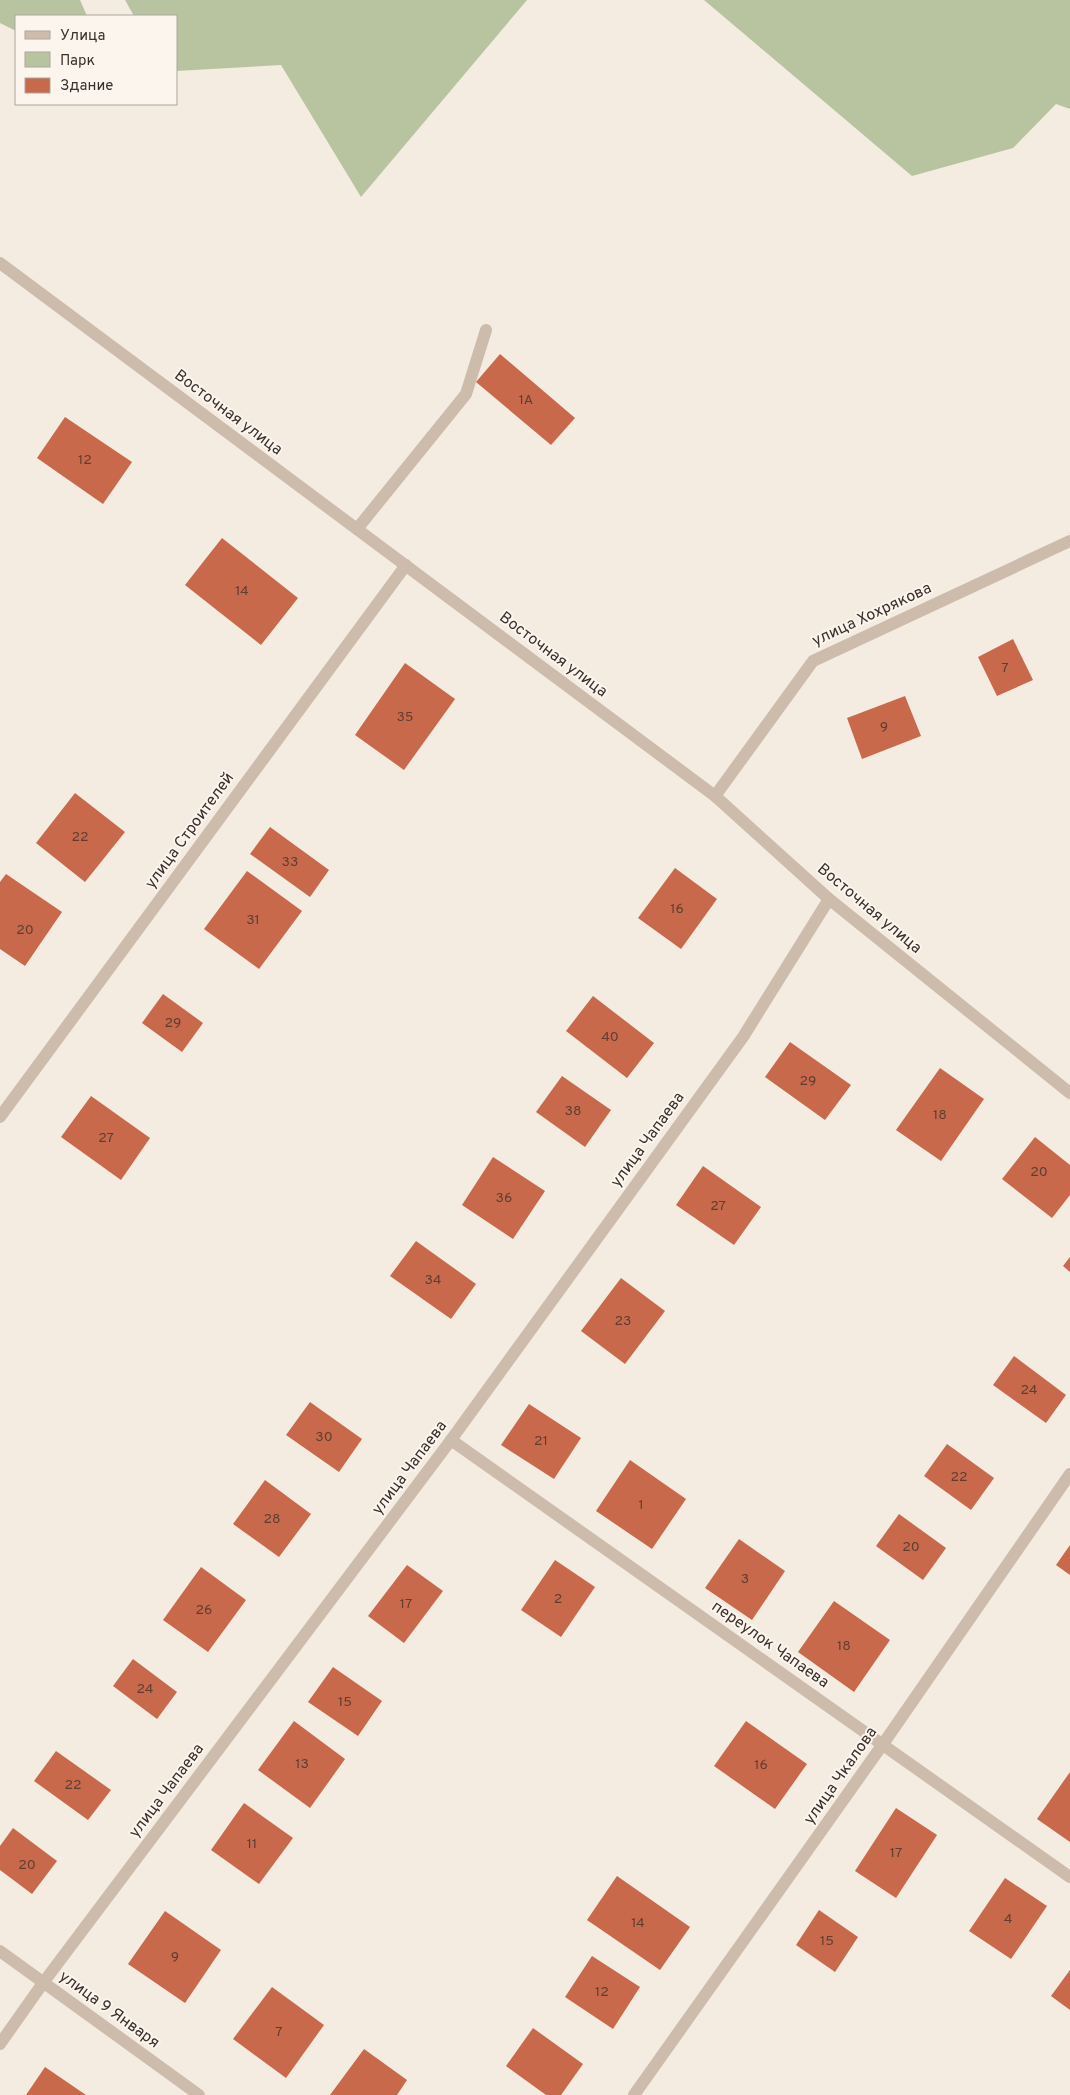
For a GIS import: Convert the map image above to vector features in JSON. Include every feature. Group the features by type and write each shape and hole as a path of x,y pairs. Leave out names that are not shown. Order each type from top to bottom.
{"street":[{"name":"Восточная улица","path":"0,263 715,796 829,899 1070,1093"},
{"path":"357,529 466,394 486,330"},
{"name":"улица Хохрякова","path":"715,796 813,661 1070,541"},
{"name":"улица Строителей","path":"0,1117 406,565"},
{"name":"улица Чапаева","path":"0,2044 43,1983 451,1440 743,1037 829,899"},
{"name":"переулок Чапаева","path":"451,1440 1070,1877"},
{"name":"улица Чкалова","path":"634,2095 883,1744 1070,1474"},
{"name":"улица 9 Января","path":"0,1950 199,2095"}],"green space":[{"path":"0,0 80,0 87,15 15,15 15,30 0,23"},
{"path":"125,0 527,0 361,197 281,65 178,71 178,15 133,15"},
{"path":"704,0 1070,0 1070,109 1056,104 1013,148 912,176"}],"building":[{"path":"500,354 575,418 551,445 476,382"},
{"path":"65,417 132,462 103,504 37,458"},
{"path":"222,538 298,598 261,645 185,585"},
{"path":"1013,639 1033,680 997,696 978,657"},
{"path":"405,663 455,699 404,770 355,735"},
{"path":"905,696 921,736 862,759 847,718"},
{"path":"75,793 125,832 85,882 36,843"},
{"path":"270,827 329,870 310,897 250,854"},
{"path":"675,868 717,899 681,949 638,918"},
{"path":"247,871 302,911 259,969 204,929"},
{"path":"6,874 62,912 25,966 0,949 0,882"},
{"path":"163,994 203,1023 182,1052 142,1023"},
{"path":"593,996 654,1043 627,1078 566,1031"},
{"path":"790,1042 851,1085 825,1120 765,1077"},
{"path":"940,1068 984,1099 941,1161 896,1130"},
{"path":"562,1076 611,1110 585,1147 536,1112"},
{"path":"91,1096 150,1138 121,1180 61,1137"},
{"path":"1035,1137 1070,1165 1070,1195 1052,1218 1002,1179"},
{"path":"493,1157 545,1191 513,1239 462,1205"},
{"path":"703,1166 761,1207 734,1245 676,1205"},
{"path":"416,1241 476,1284 451,1319 390,1276"},
{"path":"1070,1257 1070,1272 1063,1266"},
{"path":"621,1278 665,1311 625,1364 581,1331"},
{"path":"1014,1356 1066,1395 1046,1423 993,1385"},
{"path":"310,1402 362,1439 339,1472 286,1435"},
{"path":"529,1404 581,1438 554,1479 501,1445"},
{"path":"947,1444 994,1478 971,1510 924,1476"},
{"path":"630,1460 686,1499 652,1549 596,1511"},
{"path":"265,1480 311,1514 279,1557 233,1524"},
{"path":"899,1514 946,1548 923,1580 876,1546"},
{"path":"739,1539 785,1571 752,1620 705,1588"},
{"path":"1070,1545 1070,1575 1056,1565"},
{"path":"555,1560 595,1587 561,1637 521,1610"},
{"path":"407,1565 443,1591 404,1643 368,1616"},
{"path":"201,1567 246,1600 208,1652 163,1620"},
{"path":"834,1601 890,1640 854,1692 798,1652"},
{"path":"133,1659 177,1692 157,1719 113,1686"},
{"path":"333,1667 382,1701 358,1736 308,1702"},
{"path":"294,1721 345,1759 310,1808 258,1770"},
{"path":"746,1721 807,1764 775,1809 714,1766"},
{"path":"56,1751 111,1790 88,1820 34,1781"},
{"path":"1070,1772 1070,1842 1037,1819"},
{"path":"244,1803 293,1838 259,1884 211,1850"},
{"path":"896,1808 937,1835 896,1898 855,1871"},
{"path":"13,1828 57,1861 32,1894 0,1870 0,1846"},
{"path":"617,1876 690,1927 660,1970 587,1920"},
{"path":"1005,1878 1047,1906 1011,1959 969,1931"},
{"path":"819,1910 858,1937 835,1972 796,1945"},
{"path":"165,1911 221,1950 185,2003 128,1964"},
{"path":"592,1956 640,1987 613,2029 565,1997"},
{"path":"1070,1970 1070,2010 1051,1996"},
{"path":"272,1987 324,2025 286,2078 233,2039"},
{"path":"533,2028 583,2064 561,2095 546,2095 506,2066"},
{"path":"364,2049 407,2080 397,2095 330,2095"},
{"path":"45,2067 86,2095 26,2095"}]}
